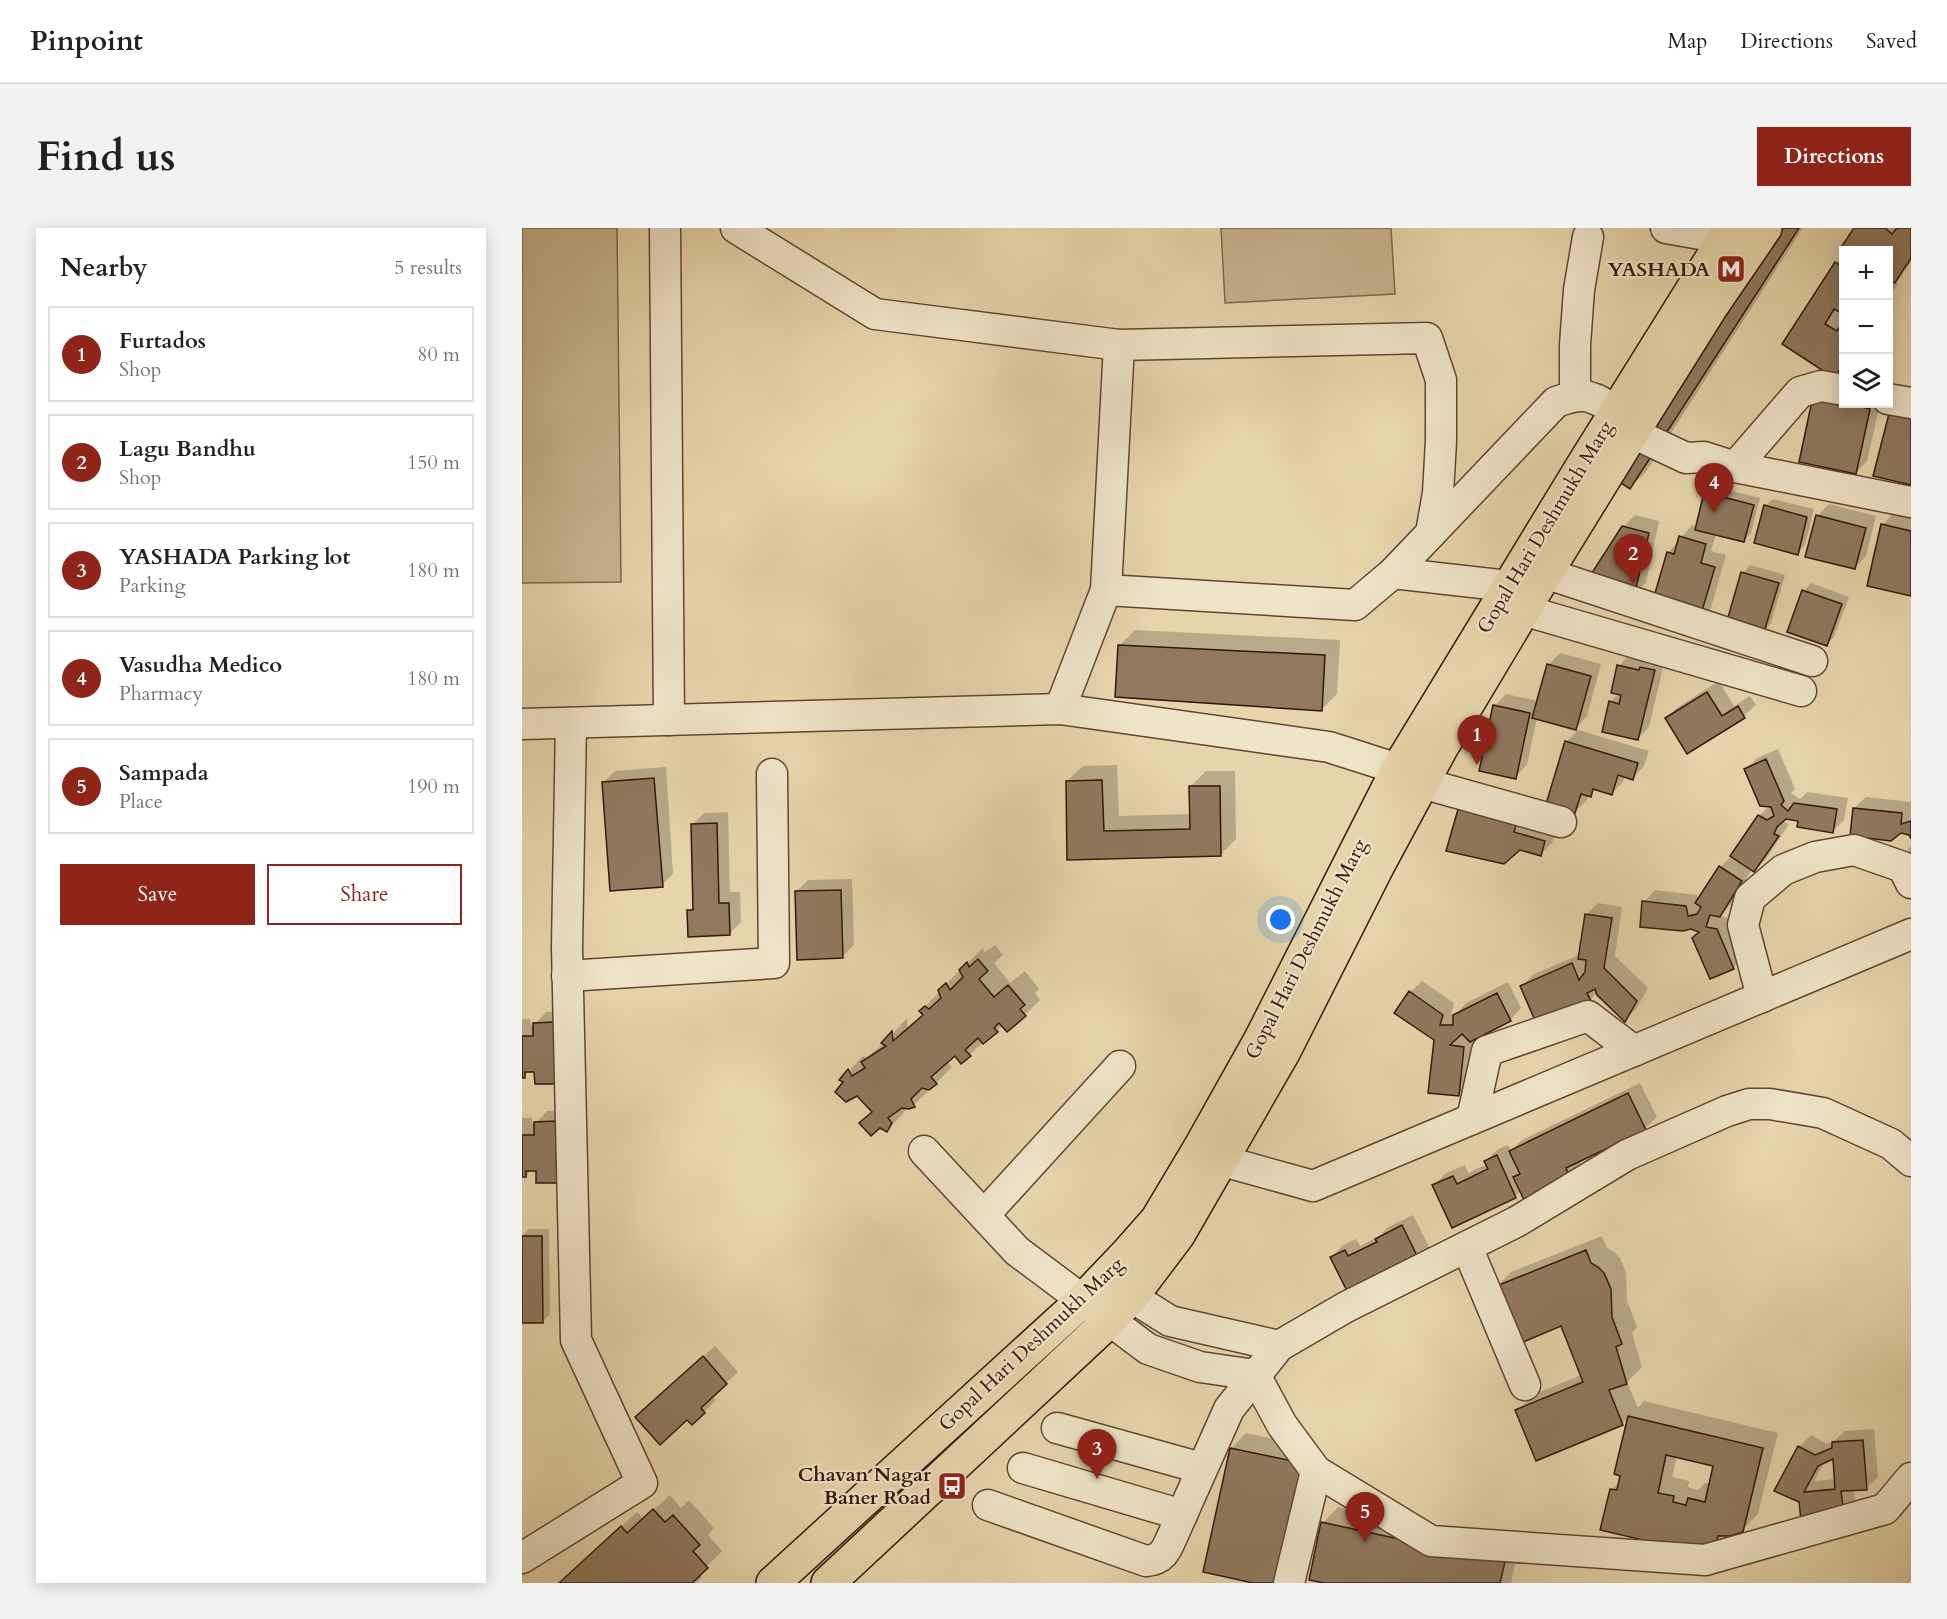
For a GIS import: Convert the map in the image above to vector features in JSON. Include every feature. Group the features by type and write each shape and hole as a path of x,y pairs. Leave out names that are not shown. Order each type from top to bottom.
{"main road":[{"name":"Gopal Hari Deshmukh Marg","path":"773,1583 1093,1290 1157,1220 1410,776 1516,598 1631,420 1765,228"},
{"name":"Gopal Hari Deshmukh Marg","path":"1516,598 1545,573 1631,420 1727,233"},
{"name":"Gopal Hari Deshmukh Marg","path":"828,1583 1109,1321 1132,1296 1178,1235 1223,1161 1284,1052 1378,865 1410,776"}],"street":[{"path":"665,228 669,720"},
{"path":"736,228 875,314 1119,345 1427,338 1442,380 1442,441 1438,493 1431,533"},
{"path":"1666,228 1727,233"},
{"path":"1575,395 1575,345 1579,290 1588,237"},
{"path":"1060,709 1107,590 1119,345"},
{"path":"1735,467 1800,392 1821,386 1839,389"},
{"path":"1107,590 1355,605 1393,573 1556,402 1575,395 1587,395 1631,420 1694,442 1704,457 1735,467 1911,502"},
{"path":"1893,400 1911,403"},
{"path":"1393,573 1516,598 1802,691"},
{"path":"1545,573 1812,661"},
{"path":"522,724 1060,709 1329,747 1410,776 1561,822"},
{"path":"522,1558 642,1482 576,1340 567,976 571,723"},
{"path":"567,976 774,963 772,774"},
{"path":"1762,997 1743,925 1750,898 1783,870 1815,857 1854,850 1903,867 1911,883"},
{"path":"1223,1161 1313,1186 1911,934"},
{"path":"1472,1119 1487,1051 1588,1016 1634,1051"},
{"path":"984,1215 1120,1066"},
{"path":"988,1505 1146,1561 1155,1560 1164,1554 1229,1408 1279,1346 1346,1307 1516,1222 1628,1155 1728,1111 1749,1104 1770,1104 1823,1113 1891,1144 1911,1161"},
{"path":"924,1151 1017,1251 1093,1290 1132,1296 1170,1321 1279,1346"},
{"path":"1467,1247 1525,1385"},
{"path":"1093,1290 1109,1321 1148,1349 1200,1367 1255,1375"},
{"path":"1255,1375 1281,1425 1316,1472 1431,1541 1705,1560 1885,1509 1911,1478"},
{"path":"1057,1428 1201,1468"},
{"path":"1023,1468 1182,1515"},
{"path":"1289,1583 1316,1472"}],"shaded area":[{"path":"522,228 617,228 621,582 522,583"},
{"path":"1221,228 1391,228 1395,294 1225,303"}],"building":[{"path":"1715,228 1799,228 1630,489 1572,451"},
{"path":"1854,228 1885,228 1892,234 1897,228 1911,228 1911,258 1895,283 1893,282 1893,246 1842,246"},
{"path":"1835,262 1839,265 1839,312 1834,309 1825,324 1837,331 1839,328 1839,371 1834,378 1782,344"},
{"path":"1813,396 1839,402 1839,408 1870,409 1856,474 1799,462"},
{"path":"1890,410 1911,415 1911,485 1873,476"},
{"path":"1704,492 1754,505 1744,542 1695,530"},
{"path":"1764,505 1807,517 1798,555 1754,543"},
{"path":"1816,515 1866,528 1855,569 1805,557"},
{"path":"1881,524 1911,531 1911,596 1867,586"},
{"path":"1622,526 1649,533 1634,596 1586,582"},
{"path":"1679,536 1706,544 1701,563 1715,567 1699,621 1651,607 1667,552 1674,554"},
{"path":"1741,572 1779,583 1764,632 1727,621"},
{"path":"1802,590 1842,604 1827,646 1787,632"},
{"path":"1118,645 1325,655 1322,711 1115,697"},
{"path":"1547,664 1591,676 1576,730 1532,718"},
{"path":"1617,665 1639,670 1640,667 1655,670 1638,740 1602,732 1609,701 1619,704 1621,695 1611,693"},
{"path":"1707,692 1722,716 1738,706 1745,718 1687,754 1665,718"},
{"path":"1493,705 1530,713 1516,779 1479,771"},
{"path":"1565,741 1638,763 1633,780 1618,775 1612,795 1593,789 1591,797 1581,794 1575,813 1546,804"},
{"path":"1766,759 1784,801 1781,805 1788,811 1794,803 1837,809 1833,833 1797,827 1798,821 1786,819 1777,827 1774,834 1779,836 1754,872 1730,856 1758,815 1767,820 1774,816 1771,807 1760,806 1744,769"},
{"path":"654,778 663,887 610,891 602,782"},
{"path":"1102,780 1104,831 1190,829 1189,786 1220,786 1221,856 1067,860 1066,781"},
{"path":"1459,806 1517,822 1514,832 1545,841 1541,856 1520,850 1504,864 1446,851"},
{"path":"1853,808 1902,813 1901,824 1911,821 1911,839 1909,835 1901,833 1891,841 1850,836"},
{"path":"717,823 719,903 729,903 730,935 688,937 687,910 693,910 691,824"},
{"path":"1719,866 1742,881 1720,917 1710,915 1706,927 1717,929 1734,969 1710,979 1692,938 1699,932 1691,929 1683,931 1640,927 1642,901 1686,906 1688,916 1697,914 1701,907 1695,903"},
{"path":"841,890 843,958 797,960 795,891"},
{"path":"1585,914 1612,918 1604,968 1637,1001 1625,1022 1597,995 1595,989 1587,993 1591,1001 1537,1025 1520,986 1572,963 1579,980 1585,972 1586,960 1578,959"},
{"path":"978,959 988,971 979,979 994,997 1008,985 1025,1005 1020,1009 1026,1016 1007,1032 999,1023 994,1028 998,1032 983,1044 978,1038 965,1050 971,1056 961,1064 955,1056 931,1077 937,1084 929,1090 922,1088 911,1099 915,1107 902,1108 888,1118 892,1123 887,1132 880,1128 871,1136 859,1123 872,1112 857,1096 846,1102 835,1092 843,1082 839,1080 848,1069 852,1076 865,1068 861,1062 886,1046 881,1043 892,1031 893,1041 923,1015 919,1011 925,1006 929,1009 941,998 938,990 946,983 950,990 963,977 959,970 967,962 969,967"},
{"path":"1409,991 1443,1015 1440,1025 1453,1025 1453,1015 1497,993 1511,1021 1470,1042 1462,1034 1450,1045 1464,1047 1459,1096 1428,1093 1434,1040 1394,1013"},
{"path":"554,1022 556,1084 535,1084 534,1072 525,1072 525,1078 522,1078 522,1036 533,1036 533,1023"},
{"path":"1628,1093 1646,1130 1566,1168 1570,1178 1524,1200 1513,1177 1520,1174 1509,1151"},
{"path":"556,1121 558,1183 536,1183 536,1171 526,1171 526,1177 522,1177 522,1135 534,1135 534,1122"},
{"path":"1497,1155 1516,1198 1452,1228 1432,1185 1453,1176 1457,1184 1488,1169 1484,1161"},
{"path":"1402,1225 1420,1262 1350,1297 1330,1257 1345,1250 1348,1256 1377,1242 1375,1239"},
{"path":"522,1236 542,1236 543,1323 522,1323"},
{"path":"1586,1250 1591,1263 1604,1273 1611,1289 1612,1317 1622,1344 1616,1347 1627,1384 1609,1390 1623,1425 1536,1461 1515,1410 1583,1382 1561,1326 1516,1345 1494,1287"},
{"path":"703,1356 727,1384 701,1408 705,1413 692,1425 687,1420 660,1445 635,1417"},
{"path":"1628,1416 1763,1448 1743,1532 1730,1536 1718,1536 1716,1544 1707,1555 1600,1530 1610,1489 1617,1490 1620,1476 1614,1474","holes":["1666,1455 1713,1466 1705,1502 1688,1498 1686,1505 1673,1502 1674,1496 1658,1493"]},
{"path":"1863,1440 1867,1490 1841,1491 1844,1515 1801,1520 1799,1502 1774,1491 1798,1446 1815,1455 1832,1448 1832,1442","holes":["1833,1459 1835,1489 1804,1492 1818,1466"]},
{"path":"1230,1448 1302,1463 1277,1583 1253,1583 1203,1572"},
{"path":"653,1509 665,1522 673,1515 700,1545 693,1551 708,1568 692,1583 559,1583 621,1526 627,1533"},
{"path":"1321,1522 1505,1562 1500,1583 1324,1583 1309,1580"}],"place":[{"name":"YASHADA","path":"1731,269"},
{"name":"Vasudha Medico","path":"1714,513"},
{"name":"Lagu Bandhu","path":"1633,584"},
{"name":"Furtados","path":"1477,765"},
{"name":"YASHADA Parking lot","path":"1097,1479"},
{"name":"Chavan Nagar Baner Road","path":"952,1486"},
{"name":"Sampada","path":"1365,1542"}]}
